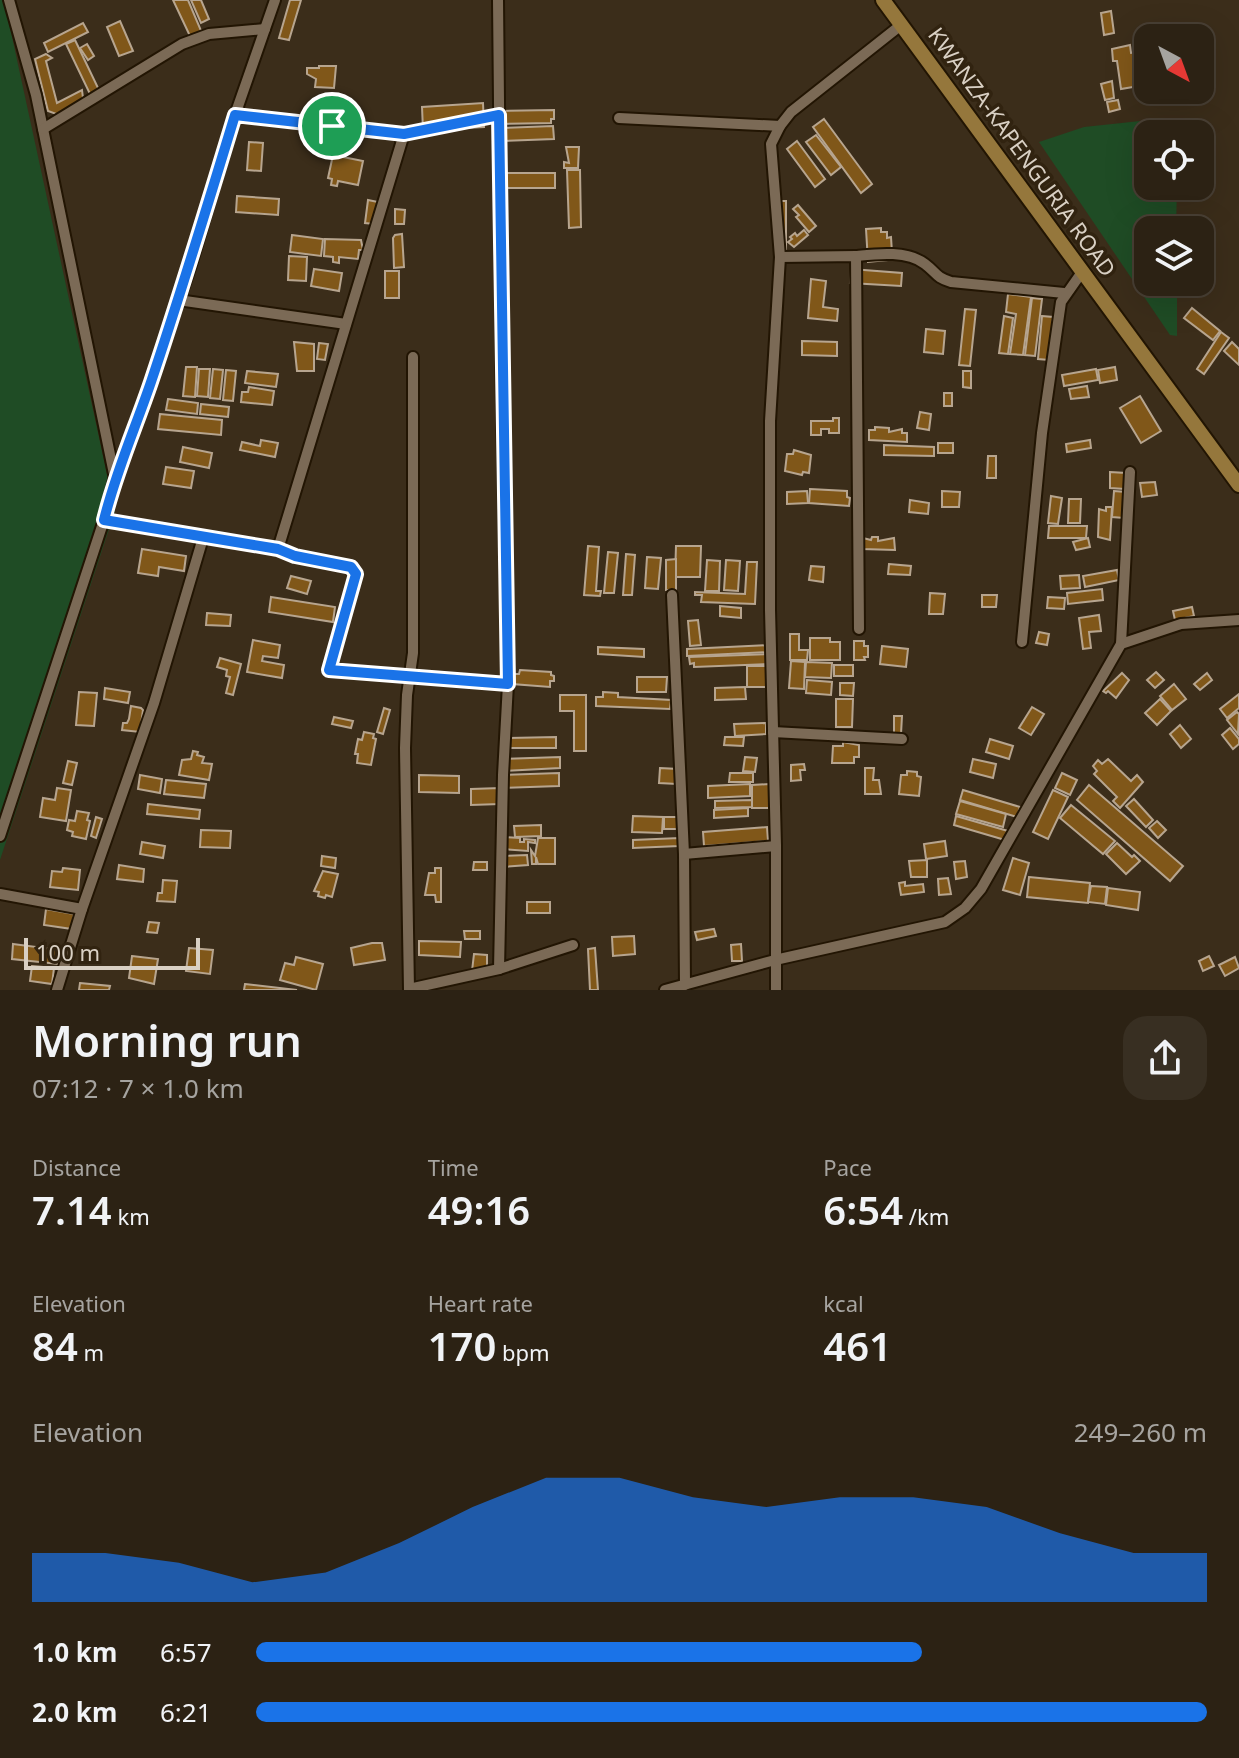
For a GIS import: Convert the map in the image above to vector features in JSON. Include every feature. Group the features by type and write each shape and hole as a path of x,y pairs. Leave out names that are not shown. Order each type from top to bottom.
{"street":[{"path":"9,0 43,129 115,476"},
{"path":"0,836 104,520 115,476 150,385 235,115 275,0"},
{"path":"498,0 508,684 499,969"},
{"name":"KWANZA-KAPENGURIA ROAD","path":"883,0 1239,485"},
{"path":"776,990 770,421 780,257 771,144 791,112 901,25"},
{"path":"43,129 182,44 209,34 265,29"},
{"path":"235,115 404,134 499,115"},
{"path":"619,118 780,126"},
{"path":"278,549 404,134"},
{"path":"780,257 886,253 925,263 937,278 951,282 1064,293"},
{"path":"856,256 859,629"},
{"path":"1022,642 1042,433 1061,302 1064,293 1082,272"},
{"path":"178,300 346,324"},
{"path":"413,357 413,653 407,695 405,748 409,990 499,969 573,945"},
{"path":"665,990 775,960 945,922 965,908 981,889 1121,644 1130,472"},
{"path":"104,520 278,549 295,556 351,567 356,574 329,670 508,684"},
{"path":"57,990 154,703 203,538"},
{"path":"672,595 684,854 685,985"},
{"path":"1121,644 1181,624 1239,620"},
{"path":"773,732 902,739"},
{"path":"684,854 776,846"},
{"path":"0,894 82,909"}],"green space":[{"path":"0,0 4,0 115,511 0,860"},
{"path":"1134,122 1134,200 1177,200 1176,216 1134,216 1134,282 1039,142 1084,127"},
{"path":"1144,296 1177,296 1177,336 1170,335"}],"building":[{"path":"173,0 188,0 202,33 190,36"},
{"path":"191,0 201,0 209,19 201,23"},
{"path":"290,0 301,0 289,40 279,38"},
{"path":"1111,11 1114,33 1104,35 1101,13"},
{"path":"120,21 133,51 119,56 107,27"},
{"path":"83,23 88,32 48,52 44,43"},
{"path":"75,40 99,90 90,94 66,44"},
{"path":"87,44 94,56 88,60 80,48"},
{"path":"1130,45 1131,53 1134,53 1134,87 1121,89 1112,49"},
{"path":"46,54 52,58 46,61 57,103 82,90 83,98 59,115 48,111 35,59"},
{"path":"336,66 334,88 315,87 316,79 307,74 307,68"},
{"path":"1112,81 1114,98 1105,100 1101,84"},
{"path":"1118,100 1120,109 1109,112 1107,102"},
{"path":"483,103 484,127 423,130 422,107"},
{"path":"554,110 551,123 501,124 500,111"},
{"path":"824,119 872,184 861,193 813,127"},
{"path":"553,126 554,139 501,141 501,128"},
{"path":"816,135 841,167 831,175 806,142"},
{"path":"797,141 825,179 815,187 787,149"},
{"path":"249,142 263,143 261,171 247,170"},
{"path":"566,147 579,147 578,168 564,168 564,162 569,163"},
{"path":"333,155 363,161 358,185 338,181 337,186 331,185 332,179 328,178"},
{"path":"567,170 580,170 581,227 569,228"},
{"path":"502,173 555,173 555,188 502,188"},
{"path":"237,196 279,199 278,215 236,212"},
{"path":"368,200 378,202 374,224 365,223"},
{"path":"776,201 786,201 786,252 777,252"},
{"path":"798,205 816,226 809,232 796,217 799,215 793,209"},
{"path":"395,209 405,210 404,224 395,224"},
{"path":"881,228 881,232 887,232 887,238 891,237 892,253 886,253 887,260 868,262 866,229"},
{"path":"804,230 808,235 794,247 788,242 795,233 797,236"},
{"path":"402,234 404,267 394,268 393,238"},
{"path":"292,235 323,239 321,256 290,252"},
{"path":"325,239 361,240 363,250 359,250 358,259 339,257 339,263 333,262 333,257 324,256"},
{"path":"289,256 307,257 306,281 288,280"},
{"path":"314,269 342,273 339,291 311,286"},
{"path":"851,269 902,273 901,286 850,283"},
{"path":"385,271 399,271 399,298 385,298"},
{"path":"811,279 826,281 823,307 838,309 837,321 808,318"},
{"path":"1008,294 1031,297 1023,355 1010,354 1016,314 1006,312"},
{"path":"1032,298 1042,299 1035,356 1025,355"},
{"path":"1192,308 1220,331 1213,340 1184,318"},
{"path":"965,309 976,310 970,366 959,365"},
{"path":"1004,316 1013,318 1008,354 999,353"},
{"path":"1042,316 1053,317 1049,360 1038,359"},
{"path":"926,329 945,331 943,354 924,352"},
{"path":"1221,332 1229,338 1204,374 1197,369"},
{"path":"802,341 837,342 837,356 802,355"},
{"path":"294,342 314,344 314,371 297,371"},
{"path":"1232,342 1239,349 1239,365 1224,351"},
{"path":"319,343 328,344 325,360 317,359"},
{"path":"186,367 197,367 195,397 183,396"},
{"path":"1115,367 1117,380 1100,383 1098,370"},
{"path":"199,369 210,369 208,397 197,396"},
{"path":"213,369 223,370 220,399 210,398"},
{"path":"1096,369 1098,380 1064,386 1062,375"},
{"path":"226,370 236,371 233,401 223,400"},
{"path":"247,371 278,374 276,387 245,383"},
{"path":"963,371 971,371 971,388 963,387"},
{"path":"1087,386 1089,397 1071,399 1069,389"},
{"path":"249,387 274,391 272,405 241,402 242,392 248,392"},
{"path":"944,393 952,393 952,406 944,406"},
{"path":"1140,396 1161,431 1141,443 1120,408"},
{"path":"168,399 198,403 197,414 166,410"},
{"path":"201,404 229,407 228,417 200,414"},
{"path":"920,412 931,414 929,430 917,428"},
{"path":"160,414 222,420 221,435 158,429"},
{"path":"833,418 839,418 839,433 821,429 821,435 811,435 811,421 833,421"},
{"path":"875,427 889,428 889,432 902,429 902,433 907,433 907,442 869,440 869,430 875,430"},
{"path":"261,440 278,443 275,457 240,450 242,442 260,446"},
{"path":"1090,440 1091,448 1067,452 1066,444"},
{"path":"938,443 953,443 953,453 938,453"},
{"path":"884,445 934,447 934,456 884,455"},
{"path":"183,447 212,453 209,468 180,462"},
{"path":"794,450 811,455 809,473 803,472 802,475 785,471 787,454 793,454"},
{"path":"988,456 996,456 996,478 987,478"},
{"path":"166,467 194,471 191,488 163,484"},
{"path":"1110,472 1126,473 1125,489 1110,488"},
{"path":"1155,482 1157,495 1142,497 1140,483"},
{"path":"810,489 847,491 849,506 809,503"},
{"path":"807,491 808,503 787,504 787,492"},
{"path":"942,491 960,492 959,507 942,507"},
{"path":"1114,491 1126,492 1124,518 1112,517"},
{"path":"1051,496 1062,498 1058,524 1048,523"},
{"path":"1069,499 1081,499 1080,523 1068,523"},
{"path":"910,500 929,503 928,514 909,512"},
{"path":"1106,507 1112,507 1110,540 1098,537 1099,509 1106,511"},
{"path":"1049,526 1087,526 1086,538 1048,538"},
{"path":"878,537 878,541 894,538 895,550 862,549 863,538 871,540"},
{"path":"1088,538 1090,547 1076,550 1073,542"},
{"path":"588,546 599,547 596,591 601,591 600,596 584,595"},
{"path":"676,546 701,546 700,577 675,577"},
{"path":"142,549 186,556 184,571 159,567 158,576 138,573"},
{"path":"608,552 618,553 614,593 604,593"},
{"path":"626,554 635,555 632,595 623,595"},
{"path":"647,557 661,558 658,589 645,588"},
{"path":"676,559 676,590 666,590 666,560"},
{"path":"707,560 720,561 719,591 705,591"},
{"path":"726,560 740,561 738,591 724,590"},
{"path":"747,562 757,562 755,604 701,602 702,595 695,595 695,592 745,594"},
{"path":"889,564 911,566 910,575 888,574"},
{"path":"811,566 824,567 823,582 809,580"},
{"path":"1117,570 1119,580 1085,587 1083,576"},
{"path":"1079,575 1080,588 1061,589 1060,576"},
{"path":"291,576 311,581 307,594 287,588"},
{"path":"1102,589 1103,600 1068,604 1067,593"},
{"path":"930,593 945,594 943,614 929,614"},
{"path":"982,595 997,595 996,607 982,607"},
{"path":"271,597 335,607 333,622 269,612"},
{"path":"1048,597 1065,598 1064,609 1047,608"},
{"path":"720,606 741,608 741,618 720,616"},
{"path":"1192,607 1194,616 1175,620 1173,611"},
{"path":"207,613 231,615 230,626 206,625"},
{"path":"1099,615 1101,631 1089,632 1091,648 1083,649 1079,618"},
{"path":"698,620 701,645 690,646 688,621"},
{"path":"1039,632 1049,634 1047,645 1036,643"},
{"path":"790,634 799,634 799,650 808,650 807,660 790,660"},
{"path":"810,638 830,638 830,642 840,642 840,660 810,660"},
{"path":"253,640 280,645 278,658 263,656 262,661 284,665 282,678 247,672"},
{"path":"854,641 864,641 864,646 868,646 865,660 854,660"},
{"path":"770,645 770,652 687,656 687,649"},
{"path":"882,646 908,649 906,667 880,664"},
{"path":"598,647 644,649 644,657 598,654"},
{"path":"769,654 770,664 694,667 689,657"},
{"path":"220,658 241,664 233,695 226,693 230,677 226,676 227,670 217,667"},
{"path":"791,661 805,662 804,689 789,688"},
{"path":"806,662 832,663 831,678 805,677"},
{"path":"834,665 853,665 853,676 834,676"},
{"path":"747,666 770,666 770,687 747,687"},
{"path":"520,670 551,672 554,681 550,681 550,687 512,684 513,674 519,674"},
{"path":"1156,672 1164,680 1155,688 1147,680"},
{"path":"1122,673 1129,680 1116,698 1103,691"},
{"path":"1207,673 1212,680 1200,690 1194,684"},
{"path":"637,677 667,677 666,692 637,692"},
{"path":"807,680 832,682 831,695 806,693"},
{"path":"840,683 854,683 853,696 840,695"},
{"path":"1174,684 1186,699 1172,710 1160,696"},
{"path":"745,687 746,699 715,700 715,688"},
{"path":"105,688 130,692 128,703 104,699"},
{"path":"79,692 97,693 94,726 76,725"},
{"path":"603,692 618,693 618,697 671,700 670,709 596,706 596,697 603,697"},
{"path":"1239,694 1239,708 1227,718 1220,709"},
{"path":"560,695 586,695 586,751 574,751 574,711 560,711"},
{"path":"836,699 853,699 852,727 836,727"},
{"path":"1160,699 1171,711 1157,725 1145,713"},
{"path":"131,706 143,710 140,732 122,730 123,723 129,719"},
{"path":"1032,707 1044,714 1031,735 1019,728"},
{"path":"384,708 390,710 383,734 377,732"},
{"path":"1237,712 1239,714 1238,734 1227,720"},
{"path":"894,716 902,716 901,734 894,734"},
{"path":"334,717 353,721 351,728 332,724"},
{"path":"766,723 766,734 735,736 734,724"},
{"path":"1180,725 1191,739 1181,748 1170,734"},
{"path":"1230,728 1239,739 1239,744 1233,749 1222,735"},
{"path":"364,732 374,734 373,738 376,739 371,765 357,763 358,754 355,754 358,739 362,740"},
{"path":"556,737 556,748 505,748 504,738"},
{"path":"725,737 744,737 743,746 724,745"},
{"path":"990,739 1013,746 1009,759 986,752"},
{"path":"843,742 859,745 859,757 854,757 854,763 832,763 833,746 843,746"},
{"path":"193,751 204,757 202,763 212,764 209,780 179,775 182,760 191,759"},
{"path":"560,757 560,768 504,771 504,759"},
{"path":"745,757 757,758 755,772 743,771"},
{"path":"973,759 996,764 993,778 970,772"},
{"path":"1108,759 1131,781 1137,775 1143,782 1120,808 1113,801 1117,797 1094,774 1097,771 1093,766 1098,760 1102,764"},
{"path":"68,761 77,763 72,785 63,783"},
{"path":"804,764 805,770 800,770 801,780 791,781 791,765"},
{"path":"660,768 678,769 677,784 659,783"},
{"path":"865,768 874,768 873,780 879,780 881,794 865,794"},
{"path":"907,771 917,772 917,776 921,777 919,796 899,794 901,775 907,775"},
{"path":"559,773 559,786 503,788 503,775"},
{"path":"730,773 753,773 753,782 729,782"},
{"path":"1062,773 1077,780 1070,795 1055,788"},
{"path":"140,775 162,779 160,793 138,789"},
{"path":"419,775 459,776 459,793 419,792"},
{"path":"166,780 206,784 204,798 164,794"},
{"path":"750,784 750,796 708,798 708,786"},
{"path":"769,784 770,808 752,808 752,785"},
{"path":"1089,785 1183,866 1170,881 1077,800"},
{"path":"57,788 71,790 66,821 40,817 43,798 55,800"},
{"path":"500,788 500,804 471,805 471,789"},
{"path":"963,790 1020,807 1017,817 960,800"},
{"path":"1053,790 1068,797 1048,839 1033,832"},
{"path":"1134,799 1153,820 1146,827 1126,806"},
{"path":"752,800 752,807 715,808 715,801"},
{"path":"960,801 1006,814 1003,827 956,814"},
{"path":"148,804 200,810 199,819 147,814"},
{"path":"1071,805 1115,841 1103,854 1060,818"},
{"path":"748,808 748,816 714,818 714,810"},
{"path":"77,811 89,813 86,839 72,836 73,832 67,830 69,820 75,821"},
{"path":"633,816 663,817 662,833 632,832"},
{"path":"956,816 1008,831 1005,840 954,825"},
{"path":"96,817 102,819 96,838 91,836"},
{"path":"664,817 679,817 679,829 664,829"},
{"path":"1157,821 1166,830 1158,838 1149,828"},
{"path":"541,825 541,836 515,837 514,826"},
{"path":"767,827 768,841 704,846 703,832"},
{"path":"201,830 231,831 230,848 200,847"},
{"path":"503,837 520,838 520,842 524,839 535,840 535,843 528,842 528,851 502,849"},
{"path":"538,838 555,838 555,864 538,864 536,857 536,864 532,864 531,850 535,856"},
{"path":"679,838 679,846 633,848 633,840"},
{"path":"945,841 947,856 926,859 924,844"},
{"path":"142,842 165,846 163,858 140,854"},
{"path":"1117,843 1140,861 1126,874 1106,854"},
{"path":"527,855 528,865 503,867 503,856"},
{"path":"322,856 336,858 335,868 321,866"},
{"path":"1013,858 1029,863 1020,895 1003,890"},
{"path":"927,860 927,877 911,877 909,861"},
{"path":"965,861 967,877 956,879 954,862"},
{"path":"474,862 487,862 487,870 473,870"},
{"path":"119,865 144,869 143,882 117,879"},
{"path":"63,868 80,870 78,890 50,887 52,871 62,872"},
{"path":"435,868 441,868 441,902 436,902 435,895 425,895 429,873 435,873"},
{"path":"323,871 338,874 332,897 318,896 319,892 314,891"},
{"path":"1029,877 1090,883 1088,903 1027,897"},
{"path":"948,878 951,894 939,895 938,879"},
{"path":"163,880 177,881 175,902 157,901 158,893 162,893"},
{"path":"905,882 905,886 923,884 924,892 901,895 899,883"},
{"path":"1091,886 1107,887 1105,904 1088,902"},
{"path":"1108,888 1140,892 1138,910 1106,905"},
{"path":"527,902 550,902 550,913 527,913"},
{"path":"46,909 74,914 72,929 44,925"},
{"path":"149,922 159,923 157,933 147,932"},
{"path":"714,929 716,936 697,940 695,932"},
{"path":"464,931 480,931 480,939 465,939"},
{"path":"634,936 635,954 613,956 612,937"},
{"path":"419,941 461,942 460,957 419,955"},
{"path":"382,943 385,960 354,965 351,948"},
{"path":"13,944 60,950 58,964 12,959"},
{"path":"741,944 742,961 732,961 731,945"},
{"path":"189,948 213,950 210,974 186,971"},
{"path":"595,948 598,990 590,990 588,949"},
{"path":"474,954 487,955 487,977 475,977 472,971"},
{"path":"132,956 158,959 154,984 129,978"},
{"path":"1209,956 1214,966 1203,971 1199,961"},
{"path":"296,957 323,964 316,990 280,980 285,963 294,965"},
{"path":"1235,957 1239,968 1225,976 1219,965"},
{"path":"32,966 54,968 52,984 30,981"},
{"path":"80,983 110,986 109,990 79,990"},
{"path":"245,984 297,990 244,990"}],"route":[{"path":"235,115 332,126 404,134 499,115 508,684 329,670 356,574 351,567 295,556 278,549 104,520 115,476 191,265 235,115"}]}
